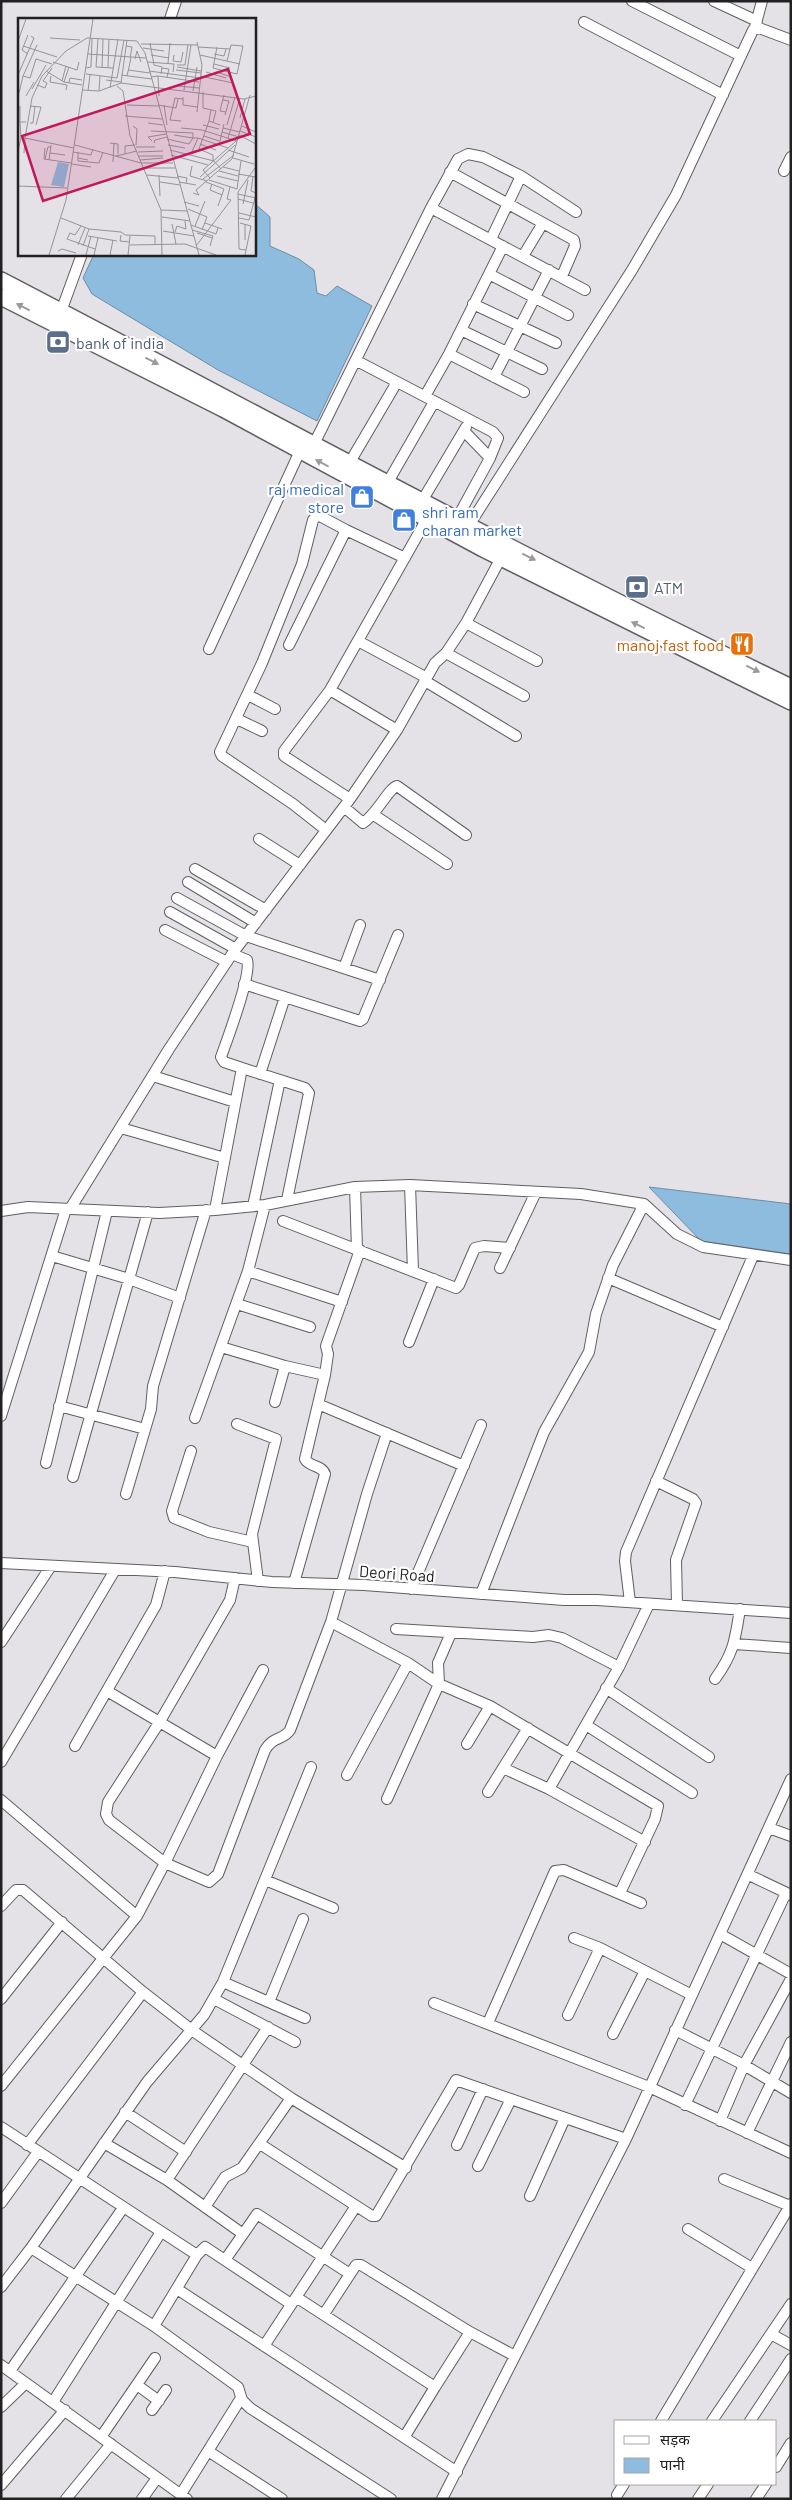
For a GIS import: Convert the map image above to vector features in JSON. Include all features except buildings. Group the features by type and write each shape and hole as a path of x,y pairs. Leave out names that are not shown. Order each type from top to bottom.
{"highway":[{"path":"1,280 59,318 300,451 427,509"},
{"path":"1,296 59,318 138,354 350,462 388,482 459,529 791,702"},
{"path":"504,552 791,687"}],"street":[{"path":"170,18 176,1"},
{"path":"632,1 741,56"},
{"path":"714,1 756,24 791,40"},
{"path":"459,529 632,270 676,194 756,24 762,1"},
{"path":"584,22 723,96"},
{"path":"314,444 357,361 431,208 458,159 468,154 482,157 521,176 576,212"},
{"path":"784,171 791,157"},
{"path":"450,172 575,242 562,276"},
{"path":"491,239 521,176"},
{"path":"431,208 562,276 585,290"},
{"path":"523,256 543,223"},
{"path":"388,482 473,304 503,246"},
{"path":"59,318 82,255"},
{"path":"494,377 549,270"},
{"path":"488,274 568,315"},
{"path":"473,304 556,343"},
{"path":"461,330 542,370"},
{"path":"449,354 524,392"},
{"path":"357,361 493,432 498,438 459,529"},
{"path":"350,462 397,382"},
{"path":"350,799 284,756 284,751 330,690 358,641 404,558 470,420"},
{"path":"464,431 490,458"},
{"path":"209,649 300,451"},
{"path":"326,830 294,804 222,756 220,748 248,696 302,564 313,520 318,515 404,558"},
{"path":"289,645 346,530"},
{"path":"1,1416 68,1209 232,955 350,799 397,730 436,663 446,653 466,624 504,552"},
{"path":"466,624 537,662"},
{"path":"358,641 426,679 516,736"},
{"path":"446,653 524,696"},
{"path":"330,690 397,730"},
{"path":"248,696 275,710"},
{"path":"237,719 262,731"},
{"path":"344,807 361,823 374,815 391,789 397,786 466,835"},
{"path":"374,815 447,864"},
{"path":"259,839 300,865"},
{"path":"195,869 266,910"},
{"path":"188,882 256,922"},
{"path":"177,898 246,936 380,980"},
{"path":"170,912 232,955"},
{"path":"344,968 360,925"},
{"path":"165,930 248,962 244,984 221,1057 224,1062 305,1088 309,1097 287,1200"},
{"path":"244,984 360,1021 363,1020 398,935"},
{"path":"260,1074 285,997"},
{"path":"126,1494 151,1410 153,1386 180,1298 211,1210 225,1158 242,1068"},
{"path":"153,1076 235,1102"},
{"path":"253,1206 280,1080"},
{"path":"121,1128 225,1158"},
{"path":"2,1212 28,1207 148,1212 211,1210 265,1205 355,1187 410,1186 581,1194 644,1204 677,1234 703,1247 753,1256 791,1260"},
{"path":"410,1186 413,1271"},
{"path":"294,1583 325,1474 321,1469 309,1464 305,1460 325,1375 328,1354 326,1346 358,1250 355,1187"},
{"path":"500,1268 536,1192"},
{"path":"481,1594 544,1432 589,1352 596,1314 612,1265 644,1204"},
{"path":"195,1418 248,1271 265,1205"},
{"path":"46,1462 107,1211"},
{"path":"73,1477 148,1212"},
{"path":"283,1221 434,1279 451,1288 458,1288 475,1248 484,1246 510,1248"},
{"path":"52,1256 130,1279 180,1298"},
{"path":"630,1602 625,1561 626,1552 753,1256"},
{"path":"248,1271 342,1302"},
{"path":"608,1278 723,1327"},
{"path":"409,1342 434,1279"},
{"path":"237,1304 310,1327"},
{"path":"221,1347 285,1366 325,1375"},
{"path":"275,1402 285,1366"},
{"path":"318,1404 464,1466"},
{"path":"59,1406 145,1429"},
{"path":"237,1424 276,1439 252,1534 258,1581"},
{"path":"411,1589 481,1425"},
{"path":"235,1578 230,1600 159,1723 108,1802 106,1814 109,1820 165,1863 210,1882 218,1874 265,1750 275,1738 285,1736 290,1730 331,1622 387,1432"},
{"path":"190,1451 172,1511 174,1518 209,1532 253,1542"},
{"path":"656,1481 693,1499 696,1503 676,1560 677,1605"},
{"name":"Deori Road","path":"1,1563 165,1572 258,1581 791,1613"},
{"path":"1,1642 51,1566"},
{"path":"1,1762 115,1570"},
{"path":"75,1746 156,1605 165,1572"},
{"path":"549,1789 618,1667 649,1604"},
{"path":"715,1679 730,1658 740,1609"},
{"path":"331,1622 408,1663 439,1684 490,1706 658,1806 658,1812 620,1893"},
{"path":"396,1629 451,1633 554,1636 618,1667"},
{"path":"387,1799 439,1684 438,1663 451,1633"},
{"path":"734,1644 791,1648"},
{"path":"347,1775 408,1663"},
{"path":"1,2086 137,1916 217,1756 263,1670"},
{"path":"606,1688 709,1757"},
{"path":"107,1691 217,1756"},
{"path":"467,1744 490,1706"},
{"path":"586,1725 692,1793"},
{"path":"488,1792 528,1728"},
{"path":"1,2287 31,2248 78,2178 147,2082 193,2030 214,1999 223,1982 311,1767"},
{"path":"503,1768 549,1789 644,1842"},
{"path":"442,2499 626,2139 769,1828 787,1798 791,1779"},
{"path":"1,1800 137,1916"},
{"path":"769,1828 791,1836"},
{"path":"488,2023 555,1871 564,1870 641,1903"},
{"path":"685,2105 757,1953 788,1894 749,1875"},
{"path":"265,1880 333,1908"},
{"path":"1,1906 14,1892 21,1889 142,1992 193,2030 291,2098 406,2168"},
{"path":"269,2002 303,1919"},
{"path":"1,1999 62,1922"},
{"path":"720,1934 757,1953 791,1974"},
{"path":"574,1938 600,1948 692,1995"},
{"path":"568,2015 600,1948"},
{"path":"613,2034 645,1971"},
{"path":"720,2121 744,2065 791,1979"},
{"path":"223,1982 305,2018"},
{"path":"26,2145 142,1992"},
{"path":"214,1999 295,2042"},
{"path":"434,2003 649,2087 791,2153"},
{"path":"167,2180 268,2027"},
{"path":"675,2030 744,2065 791,2092"},
{"path":"747,2133 791,2042"},
{"path":"260,2144 372,2216 379,2214 454,2082 459,2080 626,2139"},
{"path":"457,2144 483,2089"},
{"path":"205,2207 225,2177 242,2168 291,2098"},
{"path":"478,2166 511,2099"},
{"path":"125,2112 186,2152"},
{"path":"530,2196 565,2118"},
{"path":"1,2127 197,2255"},
{"path":"104,2143 167,2180 243,2234"},
{"path":"1,2203 38,2152"},
{"path":"663,2418 752,2268 789,2210 724,2179"},
{"path":"264,2346 356,2206"},
{"path":"123,2208 6,2368 184,2496 208,2451 241,2398"},
{"path":"225,2260 257,2214 350,2274"},
{"path":"688,2230 752,2268"},
{"path":"53,2402 162,2232"},
{"path":"154,2326 197,2255 205,2247 294,2301 324,2314 435,2387"},
{"path":"31,2248 154,2326 238,2387 241,2398 250,2408 390,2499"},
{"path":"324,2314 356,2266 361,2265 470,2332 515,2356"},
{"path":"177,2289 405,2436 457,2472"},
{"path":"713,2420 791,2304"},
{"path":"405,2436 470,2332"},
{"path":"771,2334 791,2344"},
{"path":"101,2436 155,2358"},
{"path":"751,2420 791,2359"},
{"path":"1,2407 26,2384"},
{"path":"137,2385 159,2400"},
{"path":"152,2410 166,2390"},
{"path":"1,2485 65,2410"},
{"path":"777,2465 791,2443"},
{"path":"66,2499 111,2444"},
{"path":"208,2451 282,2499"},
{"path":"142,2499 157,2478"},
{"path":"617,2495 623,2485"},
{"path":"698,2499 707,2485"},
{"path":"758,2498 765,2485"}],"water":[{"path":"255,204 270,217 270,246 299,259 314,270 317,293 326,296 337,286 372,306 317,421 218,370 92,294 83,278 94,255 255,255"},
{"path":"649,1187 791,1204 791,1254 701,1241"}],"place":[{"name":"bank of india","path":"58,342"},
{"name":"raj medical store","path":"362,497"},
{"name":"shri ram charan market","path":"404,520"},
{"name":"ATM","path":"637,587"},
{"name":"manoj fast food","path":"742,644"}]}
